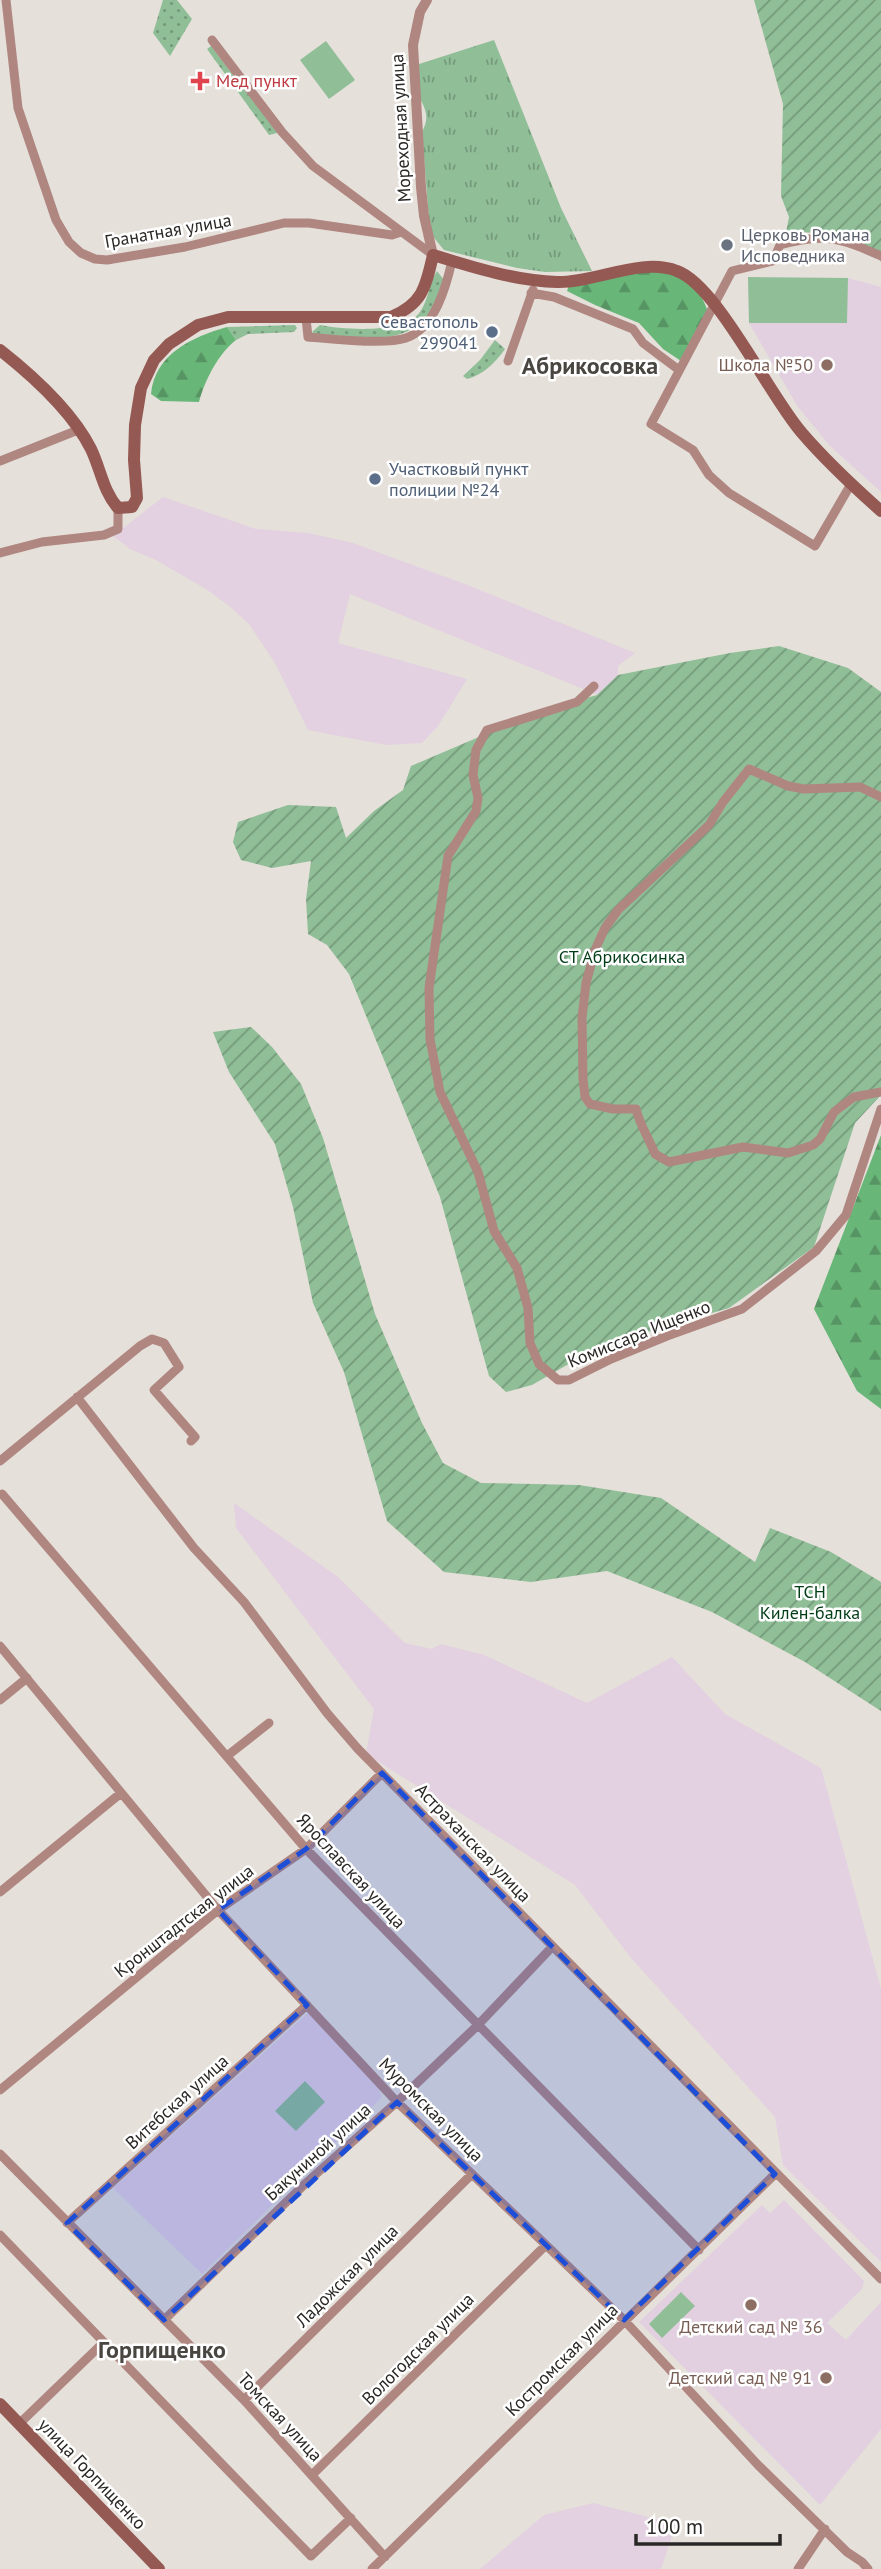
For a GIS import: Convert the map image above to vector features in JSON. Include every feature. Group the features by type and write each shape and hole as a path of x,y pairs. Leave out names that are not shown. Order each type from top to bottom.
{"main road":[{"path":"0,350 44,386 90,449 109,497 125,508 137,498 135,425 141,388 154,360 169,344 198,324 228,317 391,317 406,311 417,301 433,254 453,261 559,282 593,279 646,267 666,268 685,274 715,304 802,433 881,511"},
{"name":"улица Горпищенко","path":"0,2404 159,2569"}],"street":[{"name":"Гранатная улица","path":"6,0 18,108 56,220 69,242 81,253 95,259 107,260 186,247 284,223 309,223 392,236 401,232"},
{"name":"Мореходная улица","path":"427,0 420,12 413,45 421,187 424,216 433,254"},
{"path":"212,40 282,132 313,166 433,254"},
{"path":"851,484 815,546 729,493 709,475 693,450 651,424 732,271 773,261 780,244 802,238 835,238 881,256"},
{"path":"306,318 308,337 372,341 406,338 435,311 444,294 453,261"},
{"path":"508,361 531,293 539,280"},
{"path":"531,293 554,297 633,329 643,343 680,370"},
{"path":"0,461 78,430"},
{"path":"0,553 43,542 104,535 118,529 125,508"},
{"name":"Комиссара Ищенко","path":"594,686 577,702 486,730 476,750 473,775 478,798 476,811 448,856 429,988 430,1039 440,1091 478,1172 494,1231 517,1268 528,1308 530,1342 539,1364 558,1380 569,1380 656,1341 742,1310 816,1251 846,1215 881,1109"},
{"path":"881,797 860,787 804,789 788,786 749,769 709,825 618,910 605,928 595,950 586,983 582,1017 585,1097 590,1104 613,1109 636,1109 639,1126 648,1137 655,1154 669,1161 743,1147 788,1153 820,1139 834,1112 854,1097 881,1092"},
{"path":"0,1461 152,1339 164,1343 174,1355 179,1367 154,1390 195,1437 191,1441"},
{"name":"Астраханская улица","path":"77,1397 194,1548 244,1602 327,1713 552,1947 881,2279"},
{"name":"Ярославская улица","path":"1,1493 306,1849 699,2250"},
{"name":"Муромская улица","path":"0,1646 218,1910 397,2102 624,2320 758,2465 867,2569"},
{"path":"0,1700 27,1678"},
{"path":"227,1756 269,1723"},
{"name":"Кронштадтская улица","path":"0,2090 218,1910 306,1849 382,1773"},
{"path":"0,1892 121,1793"},
{"name":"Бакуниной улица","path":"164,2320 306,2183 477,2026 552,1947"},
{"name":"Витебская улица","path":"67,2223 307,2004"},
{"name":"Томская улица","path":"0,2154 244,2400 386,2557"},
{"name":"Ладожская улица","path":"244,2400 472,2174"},
{"name":"Костромская улица","path":"372,2569 775,2174"},
{"path":"0,2235 311,2556 351,2518"},
{"name":"Вологодская улица","path":"313,2474 546,2245"},
{"path":"19,2424 104,2342"},
{"path":"798,2569 825,2529"}],"highlighted area":[{"path":"382,1773 775,2174 624,2320 397,2102 164,2320 67,2223 307,2005 218,1910 306,1849"}],"shaded area":[{"name":"Школа №50","path":"748,277 848,278 881,287 881,492 830,446 798,407 749,323"},
{"path":"163,497 256,529 308,533 353,543 470,586 635,653 618,666 618,675 598,695 350,594 338,643 467,679 438,726 422,743 386,745 308,730 275,663 249,624 206,589 156,560 130,549 113,536"},
{"path":"234,1503 338,1577 405,1643 432,1649 441,1644 484,1655 587,1703 672,1657 725,1714 821,1768 881,1989 881,2262 783,2165 775,2117 631,1958 575,1885 366,1754 374,1709 236,1528"},
{"path":"308,2013 378,2088 382,2097 202,2274 113,2188"},
{"path":"784,2200 864,2281 862,2289 827,2323 846,2340 881,2302 881,2429 820,2505 639,2322 762,2205 770,2213"},
{"path":"593,2503 676,2524 661,2569 480,2569 544,2515"}],"green space":[{"path":"163,0 177,0 192,19 170,56 153,33"},
{"path":"754,0 881,0 881,262 869,247 829,233 786,232 789,217 781,196 783,104"},
{"path":"494,40 561,208 592,271 545,272 517,268 444,250 430,233 422,132 426,116 417,91 416,65"},
{"path":"326,41 355,80 329,99 300,60"},
{"path":"211,46 277,133 269,135 207,49"},
{"path":"653,269 672,272 688,281 700,294 708,312 681,361 663,349 639,323 567,291 569,285"},
{"path":"437,271 444,280 434,304 423,320 409,330 394,336 377,338 312,332 320,325 374,329 402,324 420,312"},
{"path":"748,277 848,278 847,323 749,323"},
{"path":"295,325 297,328 294,332 248,334 236,340 227,327"},
{"path":"227,327 236,340 223,352 213,368 199,402 161,401 151,394 160,368 177,349 201,336"},
{"path":"495,340 505,349 497,359 478,375 467,379 463,376 480,360"},
{"name":"СТ Абрикосинка","path":"779,646 848,668 881,692 881,1095 855,1123 814,1247 729,1308 600,1346 532,1385 506,1392 489,1376 440,1197 349,974 327,945 308,934 306,899 311,861 272,868 241,860 233,842 238,822 288,805 336,807 346,838 374,811 403,790 411,766 542,710 597,695 618,675"},
{"name":"ТСН Килен-балка","path":"251,1027 272,1047 301,1084 323,1138 375,1314 422,1423 443,1463 481,1483 579,1485 661,1498 755,1562 770,1528 831,1552 881,1582 881,1711 805,1662 712,1612 607,1571 531,1582 444,1572 387,1521 344,1372 313,1303 293,1207 275,1144 229,1072 213,1032"},
{"path":"881,1135 881,1409 857,1391 814,1309"},
{"path":"305,2081 325,2102 296,2131 275,2111"},
{"path":"681,2292 695,2306 662,2338 649,2324"}],"place":[{"name":"Мед пункт","path":"200,81"},
{"name":"Церковь Романа Исповедника","path":"727,245"},
{"name":"Севастополь 299041","path":"492,332"},
{"name":"Школа №50","path":"827,365"},
{"name":"Участковый пункт полиции №24","path":"375,479"},
{"name":"Детский сад № 36","path":"751,2305"},
{"name":"Детский сад № 91","path":"826,2378"}],"district":[{"name":"Абрикосовка","path":"590,366"},
{"name":"Горпищенко","path":"162,2350"}]}
